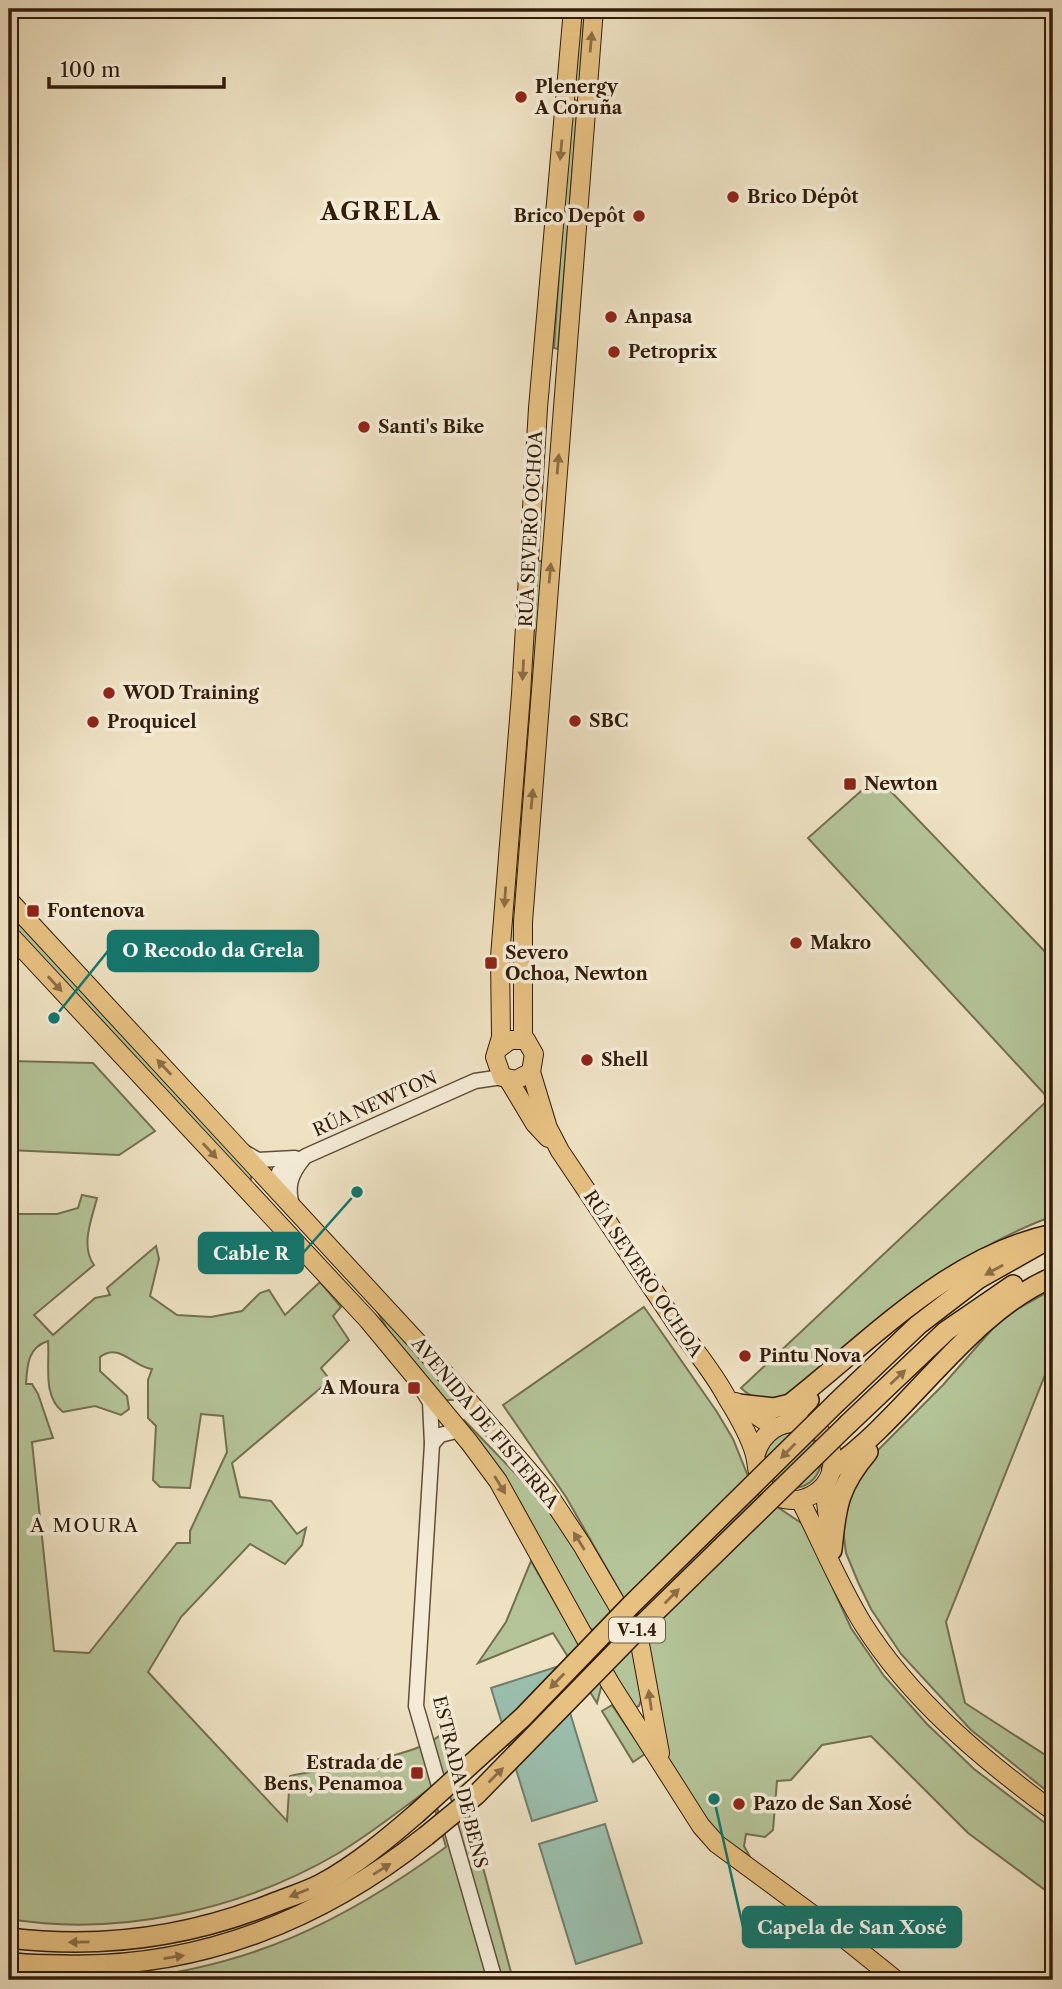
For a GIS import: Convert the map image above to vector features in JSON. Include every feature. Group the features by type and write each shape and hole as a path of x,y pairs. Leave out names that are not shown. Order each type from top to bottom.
{"highway":[{"path":"732,1400 774,1408 790,1404 932,1287 1002,1247 1053,1235"},
{"name":"V-1.4","path":"9,1938 48,1943 113,1942 165,1936 226,1922 321,1884 377,1847 523,1717 631,1605 918,1325 978,1279 1053,1235"},
{"name":"V-1.4","path":"9,1962 89,1965 173,1958 222,1947 327,1902 391,1864 476,1795 654,1614 848,1423 946,1331 1009,1287 1053,1266"},
{"path":"829,1475 893,1416 987,1321 1023,1293 1053,1277"},
{"path":"780,1425 871,1337"},
{"path":"833,1558 835,1509 848,1475 885,1432 893,1416"}],"main road":[{"name":"RÚA SEVERO OCHOA","path":"573,9 538,408 521,694 500,957 501,1067 535,1124 560,1151 732,1400 755,1456 755,1468 766,1489 788,1500 800,1500"},
{"name":"RÚA SEVERO OCHOA","path":"560,1151 545,1119 531,1072 534,1054 523,1039 523,922 594,9"},
{"path":"553,532 544,531 538,518 557,250 555,218"},
{"name":"AVENIDA DE FISTERRA","path":"9,900 421,1346 492,1432 547,1492 640,1644 663,1767"},
{"name":"AVENIDA DE FISTERRA","path":"9,934 368,1320 412,1372 438,1417 460,1430 498,1481 610,1683 663,1767 717,1844 835,1931 896,1980"},
{"path":"523,1039 510,1040 501,1067 522,1079 531,1072"},
{"path":"276,1190 286,1216 347,1284 368,1320"},
{"name":"RÚA SEVERO OCHOA","path":"732,1400 780,1425 811,1426 829,1444 829,1475"},
{"path":"438,1417 460,1412 469,1418 564,1517"},
{"path":"755,1456 758,1444 780,1425"},
{"path":"829,1475 820,1490 800,1500 833,1558 863,1624 916,1692 996,1769 1053,1811"},
{"path":"829,1475 825,1494 833,1558"},
{"path":"566,1603 587,1634 594,1640 602,1641 618,1629 615,1600"}],"street":[{"name":"RÚA NEWTON","path":"294,1209 289,1195 290,1181 306,1156 501,1067"},
{"name":"AVENIDA DE FISTERRA","path":"240,1149 258,1160 306,1156"},
{"path":"276,1190 279,1172 306,1156"},
{"name":"ESTRADA DE BENS","path":"438,1417 432,1444 416,1706 495,1980"},
{"name":"AVENIDA DE FISTERRA","path":"432,1444 440,1436 460,1430"}],"shaded area":[{"path":"578,9 585,9 579,92 572,91"},
{"path":"571,99 578,101 558,349 554,348"},
{"path":"537,561 543,561 512,980 507,980"},
{"path":"877,777 1053,960 1053,1216 1015,1232 944,1272 879,1319 784,1397 761,1399 751,1396 741,1388 1049,1099 808,838"},
{"path":"17,919 252,1172 250,1183 9,925"},
{"path":"9,1061 93,1063 155,1131 119,1155 9,1150"},
{"path":"82,1195 97,1198 87,1241 94,1265 34,1315 53,1335 95,1298 110,1295 107,1288 156,1246 159,1259 150,1296 177,1315 211,1317 242,1311 260,1293 269,1290 285,1315 320,1282 341,1307 333,1316 349,1340 321,1368 330,1380 232,1463 240,1497 271,1501 297,1534 306,1528 302,1545 285,1564 250,1544 181,1617 148,1672 287,1821 290,1776 393,1756 430,1742 441,1734 437,1718 440,1706 513,1980 121,1980 168,1974 253,1952 293,1937 369,1898 446,1847 429,1789 337,1854 300,1874 220,1904 136,1921 51,1924 9,1919 9,1214 57,1214 78,1208","holes":["48,1341 50,1389 56,1405 63,1412 95,1406 121,1415 129,1409 127,1396 100,1371 100,1357 107,1353 120,1354 152,1369 148,1380 148,1418 156,1426 153,1480 160,1487 190,1488 201,1414 223,1416 227,1452 190,1531 190,1543 177,1543 89,1653 54,1651 32,1442 53,1438 38,1394 32,1384 26,1384 28,1364 33,1352"]},
{"path":"1053,1289 1053,1355 946,1622 965,1703 1053,1760 1053,1796 971,1730 901,1654 871,1609 858,1582 846,1553 842,1522 860,1468 943,1385 994,1327 1012,1312"},
{"path":"373,1304 456,1400 446,1400 390,1334"},
{"path":"644,1307 717,1412 733,1439 754,1491 804,1525 851,1628 884,1676 927,1724 974,1769 1053,1829 1053,1896 968,1833 871,1736 822,1745 791,1780 777,1781 773,1830 765,1837 746,1834 744,1846 749,1855 729,1846 713,1832 666,1757 646,1637 566,1497 503,1405"},
{"path":"464,1420 537,1496 563,1529 609,1606 611,1615 596,1632 587,1626 520,1502 462,1422"},
{"path":"787,1432 799,1432 809,1436 817,1444 821,1460 817,1476 809,1484 799,1488 787,1488 777,1484 769,1476 765,1466 765,1454 769,1444 777,1436"},
{"path":"531,1561 602,1684 597,1703 553,1633 478,1663 506,1622"},
{"path":"635,1649 643,1694 639,1706 633,1708 596,1650"},
{"path":"556,1667 597,1801 532,1821 491,1688"},
{"path":"612,1705 645,1754 633,1762 602,1711"},
{"path":"605,1824 642,1943 576,1964 539,1844"}],"place":[{"name":"Plenergy A Coruña","path":"521,97"},
{"name":"Brico Dépôt","path":"733,197"},
{"name":"Brico Depôt","path":"639,216"},
{"name":"Anpasa","path":"611,317"},
{"name":"Petroprix","path":"614,352"},
{"name":"Santi's Bike","path":"364,427"},
{"name":"WOD Training","path":"109,693"},
{"name":"SBC","path":"575,721"},
{"name":"Proquicel","path":"93,722"},
{"name":"Newton","path":"850,784"},
{"name":"Fontenova","path":"33,911"},
{"name":"Makro","path":"796,943"},
{"name":"Severo Ochoa, Newton","path":"491,963"},
{"name":"O Recodo da Grela","path":"54,1018"},
{"name":"Shell","path":"587,1060"},
{"name":"Cable R","path":"357,1192"},
{"name":"Pintu Nova","path":"745,1356"},
{"name":"A Moura","path":"414,1388"},
{"name":"Estrada de Bens, Penamoa","path":"417,1773"},
{"name":"Capela de San Xosé","path":"714,1799"},
{"name":"Pazo de San Xosé","path":"739,1804"}],"district":[{"name":"AGRELA","path":"381,212"},
{"name":"A MOURA","path":"85,1525"}]}
